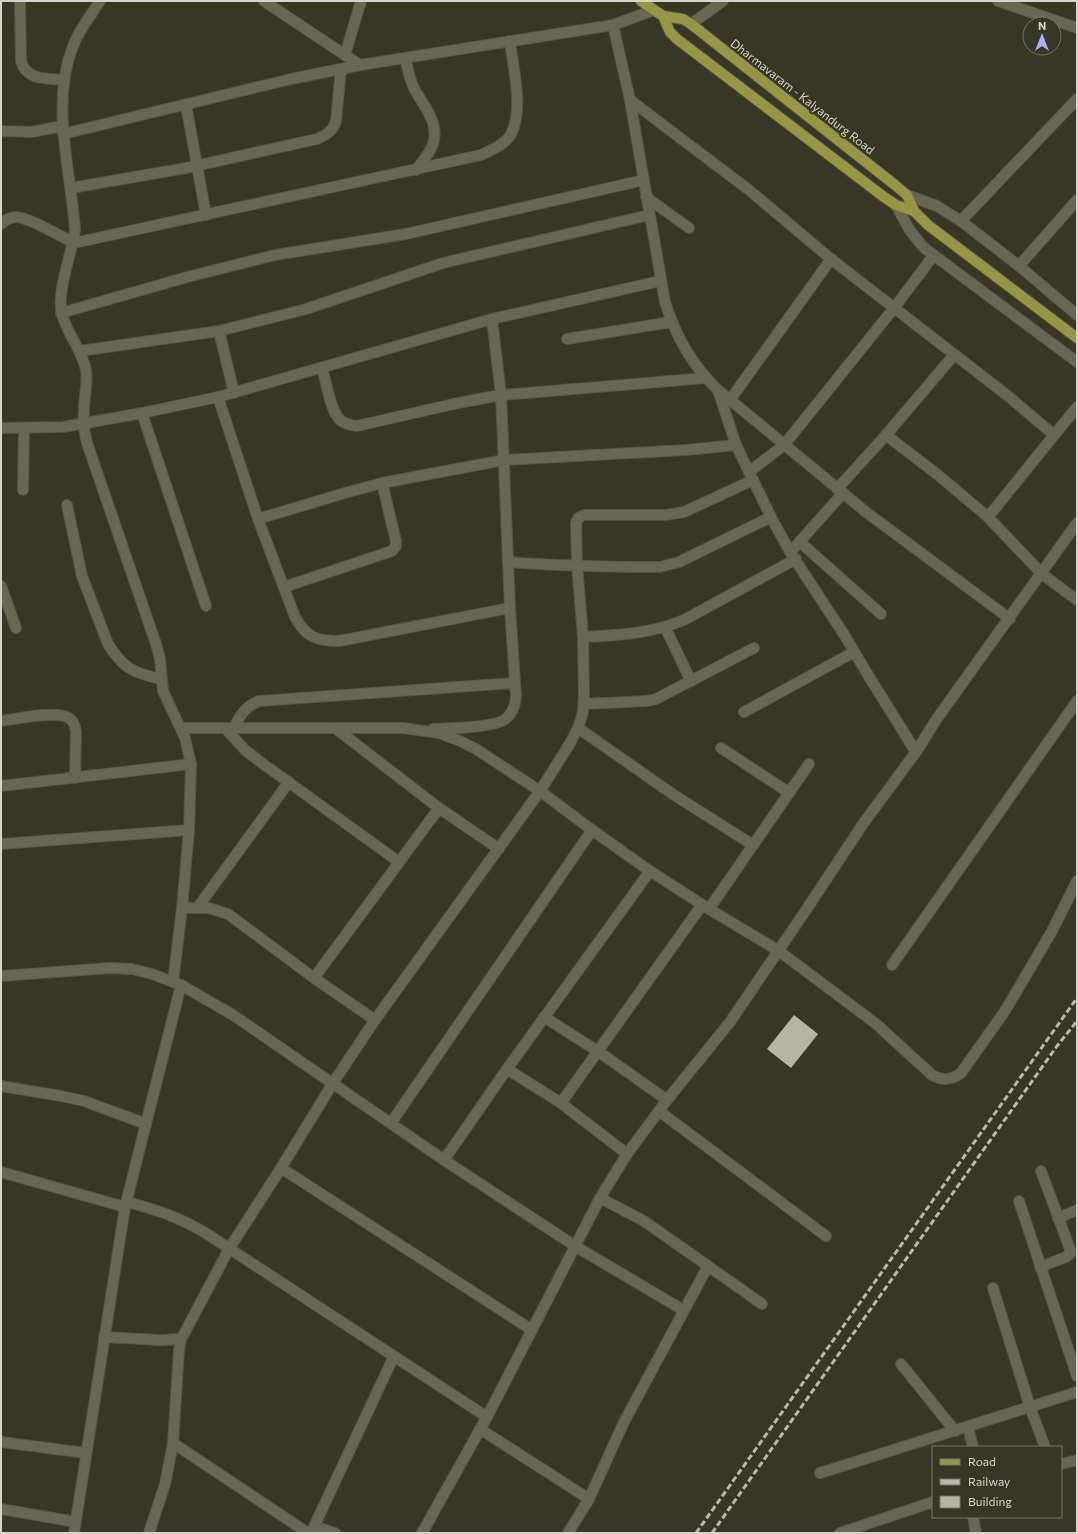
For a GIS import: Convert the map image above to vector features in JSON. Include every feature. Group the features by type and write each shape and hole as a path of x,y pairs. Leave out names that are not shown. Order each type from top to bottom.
{"main road":[{"name":"Dharmavaram - Kalyandurg Road","path":"641,1 663,16 683,20 691,24 906,195 914,211 928,225 1077,338"},
{"name":"Dharmavaram - Kalyandurg Road","path":"663,16 670,32 677,39 896,205 914,211"}],"street":[{"path":"20,1 21,61 23,68 29,74 37,77 64,80"},
{"path":"74,1533 126,1205 146,1124 177,983 189,830 191,764 188,747 181,728 162,691 160,659 156,644 90,454 84,424 86,371 80,351 72,339 61,313 62,289 74,243 75,230 63,130 64,80 73,44 100,1"},
{"path":"264,1 360,65"},
{"path":"345,55 360,1"},
{"path":"691,24 723,1"},
{"path":"998,1 1077,28"},
{"path":"1,131 31,132 63,130 186,105 291,79 360,65 613,25 654,10"},
{"path":"613,25 630,100 660,281 671,322 686,353 717,389 840,491 1010,619"},
{"path":"1,224 16,217 25,218 74,243 481,155 499,146 511,135 517,117 517,98 510,41"},
{"path":"405,58 414,87 427,109 435,130 432,146 416,170"},
{"path":"71,188 197,165 317,139 325,135 334,126 336,121 341,69"},
{"path":"961,221 1077,99"},
{"path":"630,100 749,190 831,259 1008,396 1054,436"},
{"path":"186,105 206,215"},
{"path":"61,313 191,276 276,255 406,234 644,180"},
{"path":"906,195 937,206 961,221 1019,266 1077,315"},
{"path":"646,197 689,228"},
{"path":"1019,266 1077,200"},
{"path":"896,205 909,229 923,247 1077,362"},
{"path":"80,351 219,331 306,309 443,263 649,215"},
{"path":"149,1533 165,1484 173,1443 181,1339 229,1249 333,1083 375,1020 540,791 578,728 584,704 583,637 577,565 576,523 578,518 584,515 676,514 684,512 751,476 784,445 894,308 934,255"},
{"path":"730,400 831,259"},
{"path":"1,428 47,428 84,424 218,397 492,319 660,281"},
{"path":"181,728 335,728 422,730 491,724 503,721 510,715 515,706 516,684 510,608 501,395 492,319"},
{"path":"566,339 671,322"},
{"path":"219,331 234,393"},
{"path":"583,637 644,632 665,627 684,620 793,556 800,542 840,491 954,355"},
{"path":"322,368 334,410 339,419 347,424 357,426 458,403 501,395 706,378"},
{"path":"717,389 736,445 771,517 793,556 916,752"},
{"path":"218,397 258,519 295,617 302,629 313,637 326,641 339,641 510,608"},
{"path":"988,517 1077,407"},
{"path":"142,413 206,606"},
{"path":"23,490 24,428"},
{"path":"886,435 938,475 988,517 1042,574 1077,600"},
{"path":"258,519 345,493 382,484 504,460 686,450 736,445"},
{"path":"284,587 392,551 396,546 396,540 382,484"},
{"path":"67,505 82,576 108,644 114,654 125,666 141,675 161,679"},
{"path":"508,562 556,566 577,565 660,567 689,558 771,517"},
{"path":"422,1533 487,1417 600,1198 627,1154 659,1110 730,1022 865,821 916,752 936,720 1010,619 1077,523"},
{"path":"800,542 881,614"},
{"path":"1,586 16,628"},
{"path":"665,627 691,681"},
{"path":"584,704 647,701 656,699 754,648"},
{"path":"744,712 854,652"},
{"path":"229,728 244,710 250,705 259,701 516,684"},
{"path":"892,965 1077,701"},
{"path":"1,721 52,714 69,718 74,724 76,731 75,778"},
{"path":"229,728 246,750 399,862"},
{"path":"335,728 439,808 499,848"},
{"path":"578,728 674,795 753,845"},
{"path":"422,730 439,733 476,749 540,791 650,871 778,951 875,1024 932,1075 940,1079 947,1079 961,1073 1005,1011 1052,931 1077,881"},
{"path":"721,748 788,792"},
{"path":"1,786 191,764"},
{"path":"561,1103 753,845 788,792 809,764"},
{"path":"198,907 289,782"},
{"path":"314,978 439,808"},
{"path":"1,844 189,830"},
{"path":"391,1123 592,830"},
{"path":"444,1160 544,1017 650,871"},
{"path":"182,908 198,907 219,910 233,917 314,978 375,1020"},
{"path":"1,976 110,968 132,969 177,983 232,1015 444,1160 575,1246 683,1310"},
{"path":"544,1017 599,1052 667,1100"},
{"path":"507,1070 561,1103 627,1154"},
{"path":"1,1086 84,1101 146,1124"},
{"path":"659,1110 826,1236"},
{"path":"281,1168 532,1330"},
{"path":"1040,1266 1066,1257 1070,1254 1070,1249 1041,1171"},
{"path":"1,1172 126,1205 160,1211 174,1216 204,1232 487,1417"},
{"path":"600,1198 644,1221 762,1304"},
{"path":"1018,1201 1077,1376"},
{"path":"1058,1218 1077,1210"},
{"path":"568,1533 589,1499 624,1422 708,1266"},
{"path":"993,1288 1030,1407 1045,1446"},
{"path":"104,1337 160,1340 181,1339"},
{"path":"311,1533 394,1356"},
{"path":"900,1364 955,1431"},
{"path":"820,1473 1077,1392"},
{"path":"968,1427 973,1446"},
{"path":"480,1429 589,1499"},
{"path":"1,1442 86,1453"},
{"path":"173,1443 308,1533"},
{"path":"1062,1464 1077,1460"},
{"path":"840,1533 932,1502"},
{"path":"1,1509 76,1522"},
{"path":"973,1518 976,1533"},
{"path":"316,1533 323,1529 335,1533"}],"building":[{"path":"794,1015 818,1034 791,1068 767,1049"}],"railway":[{"path":"696,1533 1077,998"},
{"path":"712,1533 1057,1046 1077,1021"}]}
